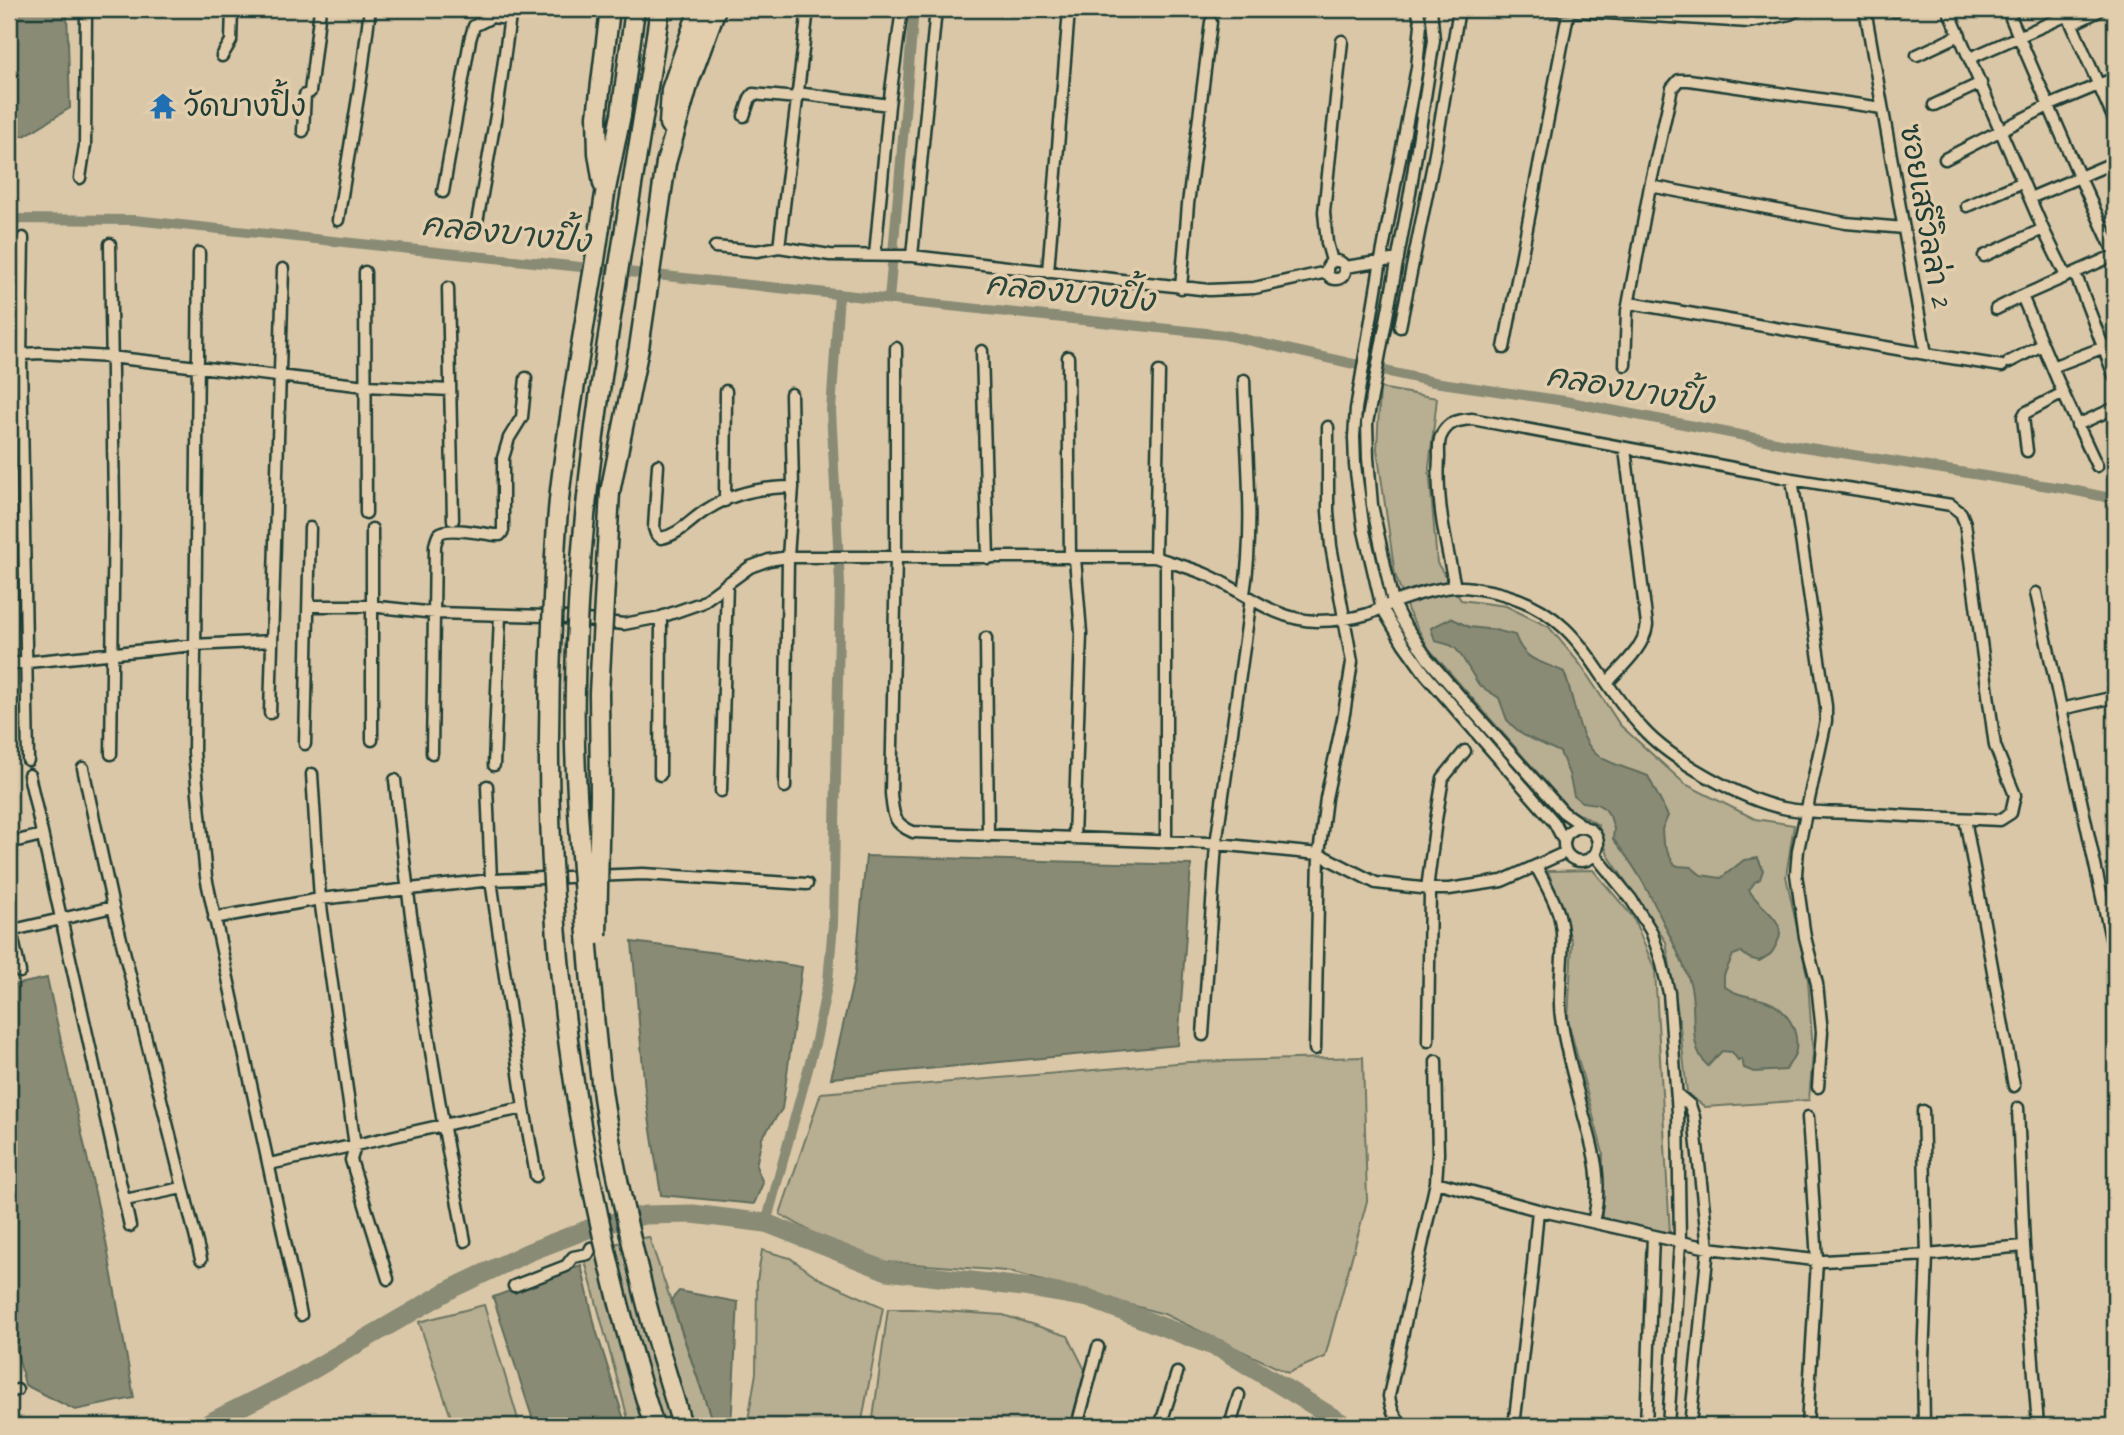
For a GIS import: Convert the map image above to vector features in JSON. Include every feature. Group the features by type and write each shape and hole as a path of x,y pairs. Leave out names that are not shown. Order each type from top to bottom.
{"highway":[{"path":"605,194 598,153 597,116 610,9"},
{"path":"635,9 621,115 605,194 561,483 549,670 548,785 551,870 562,996 576,1103 613,1287 654,1426"},
{"path":"660,9 587,483 575,687 576,762 591,992 604,1098 641,1283 682,1426"},
{"path":"591,992 596,963 599,877 598,693 611,492 639,348 666,163 671,90 699,9"},
{"path":"666,163 689,82 716,9"}],"street":[{"path":"80,178 85,146 86,9"},
{"path":"222,57 231,41 232,9"},
{"path":"303,131 305,95 310,92 320,9"},
{"path":"338,220 370,9"},
{"path":"779,247 808,9"},
{"path":"878,256 889,105 902,9"},
{"path":"908,256 936,9"},
{"path":"1417,9 1421,24 1417,68 1381,260 1359,389 1354,437 1364,531 1382,608 1426,675 1554,822 1569,857 1585,861 1598,850 1598,839 1592,830 1563,812 1465,702 1427,658 1393,603 1372,505 1367,423 1386,328 1434,40 1431,9"},
{"path":"1400,327 1434,159 1459,9"},
{"path":"1544,9 1690,14 1749,22 1790,14 1799,9"},
{"path":"1504,348 1569,9"},
{"name":"ซอยเสรีวิลล่า 2","path":"1865,9 1926,354"},
{"path":"1948,9 2043,229 2071,274 2115,378"},
{"path":"1997,309 2115,255 2007,9"},
{"path":"1048,272 1069,10"},
{"path":"1970,58 2069,16 2097,12"},
{"path":"443,192 474,26 492,13 510,14 500,92 476,228"},
{"path":"2069,16 2115,122"},
{"path":"1181,288 1188,204 1211,22"},
{"path":"1917,55 1960,36"},
{"path":"1332,261 1324,212 1342,41"},
{"path":"1945,159 2048,106 2115,78"},
{"path":"1625,365 1629,303 1650,186 1672,88 1679,80 1882,108"},
{"path":"1934,106 1981,83"},
{"path":"744,116 753,94 889,105"},
{"path":"2030,198 2115,162"},
{"path":"1967,206 2023,182"},
{"path":"1650,186 1846,223 1904,228"},
{"path":"1984,256 2043,229"},
{"path":"23,238 21,354 28,760"},
{"path":"110,244 114,505 111,754"},
{"path":"715,247 757,251 779,247 830,255 908,256 1209,290 1254,288 1327,272"},
{"path":"199,253 194,752 206,877 301,1315"},
{"path":"1345,267 1398,259"},
{"path":"1332,261 1340,261 1345,267 1344,273 1338,278 1327,272 1328,264 1332,261"},
{"path":"270,713 282,269"},
{"path":"365,272 366,513"},
{"path":"448,288 453,520"},
{"path":"2022,296 2097,466"},
{"path":"1629,303 1926,354 2006,364 2042,345"},
{"path":"2052,368 2115,343"},
{"path":"896,348 896,557 891,793 895,820 902,828 913,832 988,836 1216,844 1319,854 1376,883 1429,889 1449,889 1502,881 1566,852"},
{"path":"982,351 988,558"},
{"path":"9,355 40,353 110,357 366,386 450,390"},
{"path":"1068,357 1073,558 1081,633 1074,839"},
{"path":"1155,557 1159,372"},
{"path":"432,754 435,545 442,532 452,530 500,535 503,531 503,458 509,438 522,417 526,378"},
{"path":"1203,1035 1216,844 1248,596 1246,580 1249,516 1244,380"},
{"path":"724,501 726,391"},
{"path":"2027,451 2023,417 2025,413 2063,393"},
{"path":"785,787 788,557 793,487 791,394"},
{"path":"2077,425 2115,408"},
{"path":"309,606 370,606 435,613 547,616 624,624 661,617 701,603 750,567 788,557 1155,557 1184,565 1248,596 1268,609 1292,618 1315,621 1345,619 1370,613 1393,603 1455,587 1504,594 1545,611 1572,635 1643,730 1697,771 1764,802 1807,811 1965,819 2000,820 2011,813 2015,795 1995,747 1965,523 1961,513 1951,505 1792,480 1472,419 1456,420 1440,437 1438,465 1442,517 1455,587"},
{"path":"1315,1049 1319,854 1326,798 1352,662 1333,558 1328,511 1328,426"},
{"path":"1607,683 1637,649 1647,625 1625,449"},
{"path":"658,465 654,528 656,534 662,538 671,537 707,509 724,501 758,490 793,487"},
{"path":"1792,480 1826,706 1826,721 1798,850 1796,874 1805,937 1817,984 1822,1032 1818,1087"},
{"path":"305,744 310,528"},
{"path":"372,529 372,740"},
{"path":"1166,561 1166,842"},
{"path":"720,791 727,583"},
{"path":"2036,593 2115,953"},
{"path":"494,765 500,614"},
{"path":"660,775 661,617"},
{"path":"986,638 988,836"},
{"path":"9,664 194,645 272,641"},
{"path":"2061,709 2115,697"},
{"path":"1428,1041 1429,889 1436,820 1443,778 1465,751"},
{"path":"83,768 113,907 201,1259"},
{"path":"312,774 320,899 355,1146 351,1160 388,1279"},
{"path":"29,775 130,1226"},
{"path":"396,780 407,888 442,1124 465,1241"},
{"path":"486,786 491,880 536,1176"},
{"path":"1965,819 2014,1086"},
{"path":"1564,841 1569,830 1583,826"},
{"path":"9,842 42,835"},
{"path":"1595,855 1631,899 1651,931 1669,993 1677,1094 1680,1242 1668,1426"},
{"path":"1536,866 1560,917 1560,1014 1598,1172 1593,1222"},
{"path":"214,918 320,899 491,880 643,874 807,884"},
{"path":"20,972 10,931 113,907"},
{"path":"1405,1426 1397,1421 1389,1396 1436,1182 1436,1061"},
{"path":"1677,1094 1690,1105 1694,1117 1708,1248 1690,1426"},
{"path":"269,1164 524,1108"},
{"path":"2018,1108 2024,1246 2038,1426"},
{"path":"1923,1111 1927,1255 1923,1361 1924,1426"},
{"path":"1808,1117 1817,1261 1808,1426"},
{"path":"1436,1182 1538,1210 1708,1248 1817,1261 2024,1246"},
{"path":"125,1200 182,1188"},
{"path":"1514,1426 1538,1210"},
{"path":"1646,1426 1653,1236"},
{"path":"514,1286 566,1266 573,1257 588,1254 591,1248 604,1246"},
{"path":"1077,1426 1098,1347"},
{"path":"1160,1426 1177,1373"},
{"path":"1230,1426 1239,1395"}],"shaded area":[{"path":"9,9 67,9 70,108 26,135 9,139"},
{"path":"1380,388 1437,398 1429,468 1437,563 1461,600 1506,606 1549,627 1580,664 1620,725 1685,784 1755,819 1794,825 1786,876 1808,980 1813,1053 1809,1100 1705,1107 1687,1093 1680,1026 1666,942 1608,855 1598,825 1572,812 1429,649 1408,611 1395,574 1377,449"},
{"path":"1451,618 1469,627 1515,635 1529,656 1564,672 1580,727 1590,747 1607,761 1648,776 1668,816 1662,829 1663,843 1674,864 1691,867 1701,875 1721,878 1744,860 1758,858 1763,870 1760,879 1749,890 1776,920 1780,933 1778,941 1771,953 1759,961 1741,952 1733,955 1724,975 1724,986 1734,992 1773,1004 1790,1020 1796,1042 1795,1053 1786,1070 1754,1072 1744,1068 1742,1059 1738,1060 1732,1052 1722,1051 1708,1066 1701,1058 1695,1038 1692,994 1685,969 1642,882 1613,839 1614,829 1610,816 1597,804 1582,802 1574,796 1560,752 1523,735 1507,720 1499,698 1479,685 1456,649 1435,641 1431,628"},
{"path":"866,856 1191,865 1178,1045 831,1078 855,973"},
{"path":"1593,870 1633,917 1655,970 1670,1233 1602,1219 1603,1153 1568,1021 1572,942 1548,871"},
{"path":"632,942 802,967 782,1109 762,1138 756,1166 763,1183 754,1204 661,1195 645,1091"},
{"path":"47,978 106,1242 134,1398 75,1410 25,1385 9,1318 9,986"},
{"path":"1363,1057 1367,1201 1325,1357 1288,1373 1164,1314 1006,1271 861,1260 780,1214 821,1093 1189,1062"},
{"path":"649,1237 714,1426 630,1426 582,1250"},
{"path":"762,1250 790,1258 820,1279 883,1307 861,1426 747,1426 756,1373 757,1281"},
{"path":"581,1265 596,1330 626,1426 535,1426 493,1297"},
{"path":"679,1291 738,1302 731,1426 714,1426 671,1300"},
{"path":"484,1305 520,1426 454,1426 419,1322"},
{"path":"888,1309 1003,1315 1068,1336 1085,1370 1070,1426 872,1426"}],"waterway":[{"path":"889,300 914,9"},
{"name":"คลองบางปิ้ง","path":"9,219 134,220 1225,335 1434,382 1565,401 1791,445 2115,499"},
{"path":"766,1223 816,1040 828,981 833,924 840,583 831,410 839,294"},
{"path":"203,1426 300,1377 453,1288 529,1252 596,1226 645,1215 693,1214 766,1223 887,1271 1023,1287 1088,1298 1223,1350 1347,1426"}],"place":[{"name":"วัดบางปิ้ง","path":"163,106"}]}
